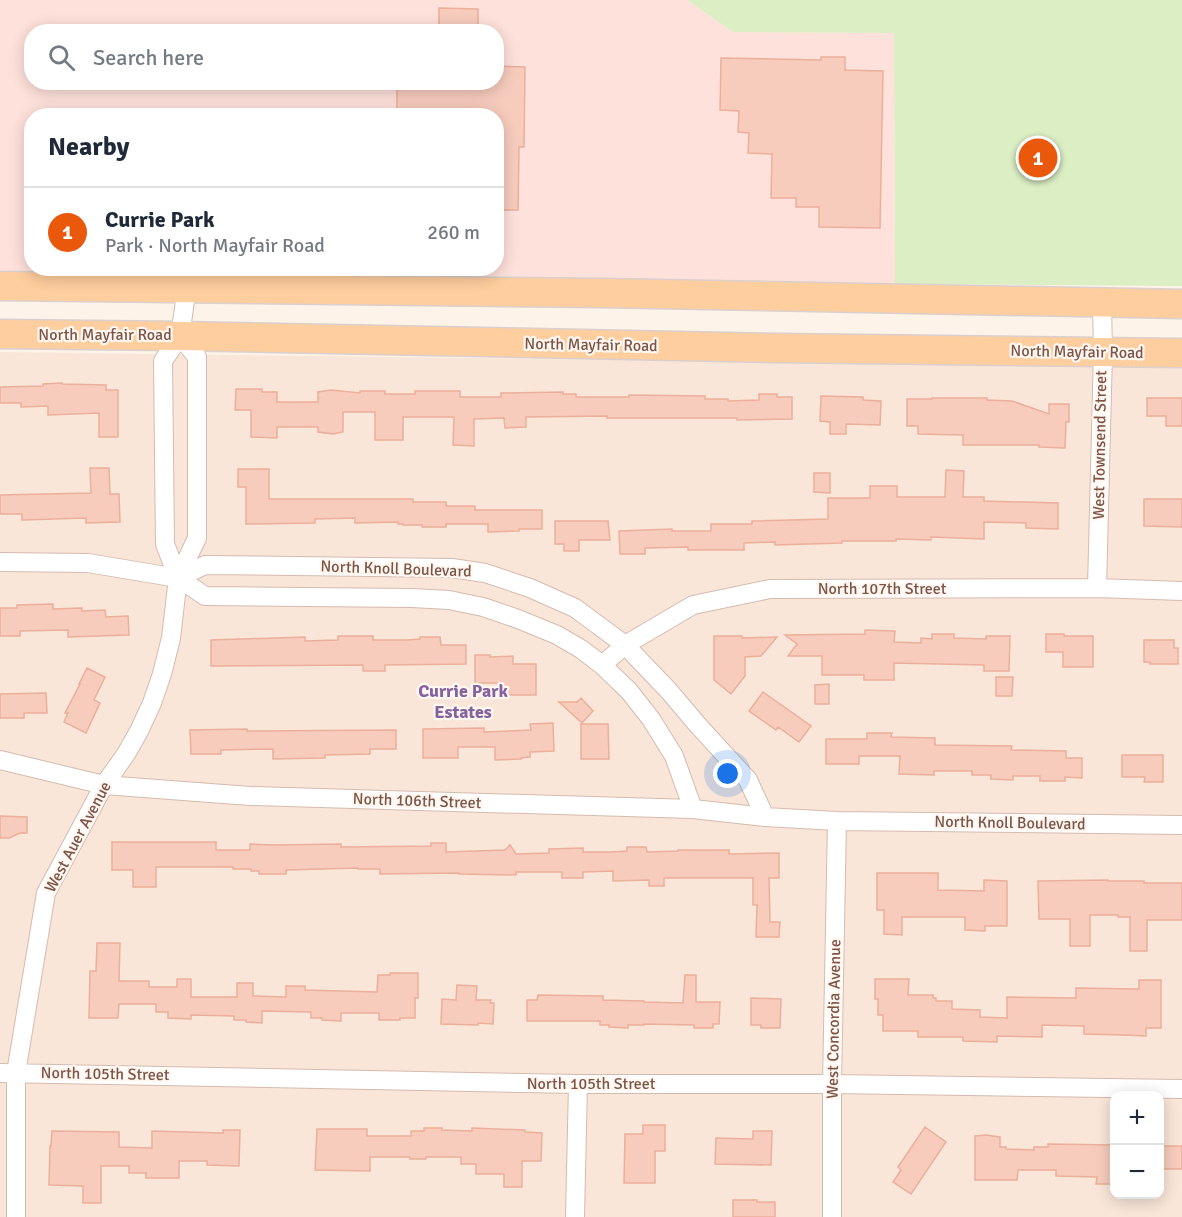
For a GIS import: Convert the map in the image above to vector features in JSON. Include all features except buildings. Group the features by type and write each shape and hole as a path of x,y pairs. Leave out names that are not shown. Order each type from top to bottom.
{"main road":[{"path":"0,285 1182,304"},
{"name":"North Mayfair Road","path":"0,334 626,346 1182,353"}],"street":[{"name":"West Auer Avenue","path":"178,578 165,544 163,361 180,336 187,287"},
{"name":"West Townsend Street","path":"1097,588 1103,352 1102,303"},
{"name":"West Auer Avenue","path":"16,1217 8,1073 46,893 104,785 139,731 152,703 171,638 178,578 196,538 197,357 180,336"},
{"name":"North Knoll Boulevard","path":"0,562 88,563 178,578 205,596 449,600 483,607 519,619 556,635 580,649 602,665 629,691 651,719 674,756 693,809"},
{"name":"North Knoll Boulevard","path":"178,578 205,566 452,568 485,573 531,588 575,608 625,645 748,780 765,817"},
{"name":"North 107th Street","path":"602,665 625,645 693,605 770,589 1097,588 1182,591"},
{"name":"North 106th Street","path":"0,760 104,785 250,796 693,809 765,817 837,820"},
{"name":"North Knoll Boulevard","path":"837,820 1182,825"},
{"name":"West Concordia Avenue","path":"832,1217 837,820"},
{"name":"North 105th Street","path":"8,1073 578,1084 832,1084 1182,1089"},
{"path":"574,1217 578,1084"}],"shaded area":[{"path":"0,0 687,0 733,32 894,33 895,284 244,276 504,276 504,108 24,108 24,273 0,273"},
{"path":"0,352 1182,367 1182,1217 0,1217"}],"green space":[{"path":"687,0 1182,0 1182,286 895,284 894,33 733,32"}],"place":[{"name":"Currie Park","path":"1038,158"}],"district":[{"name":"Currie Park Estates","path":"463,701"}]}
